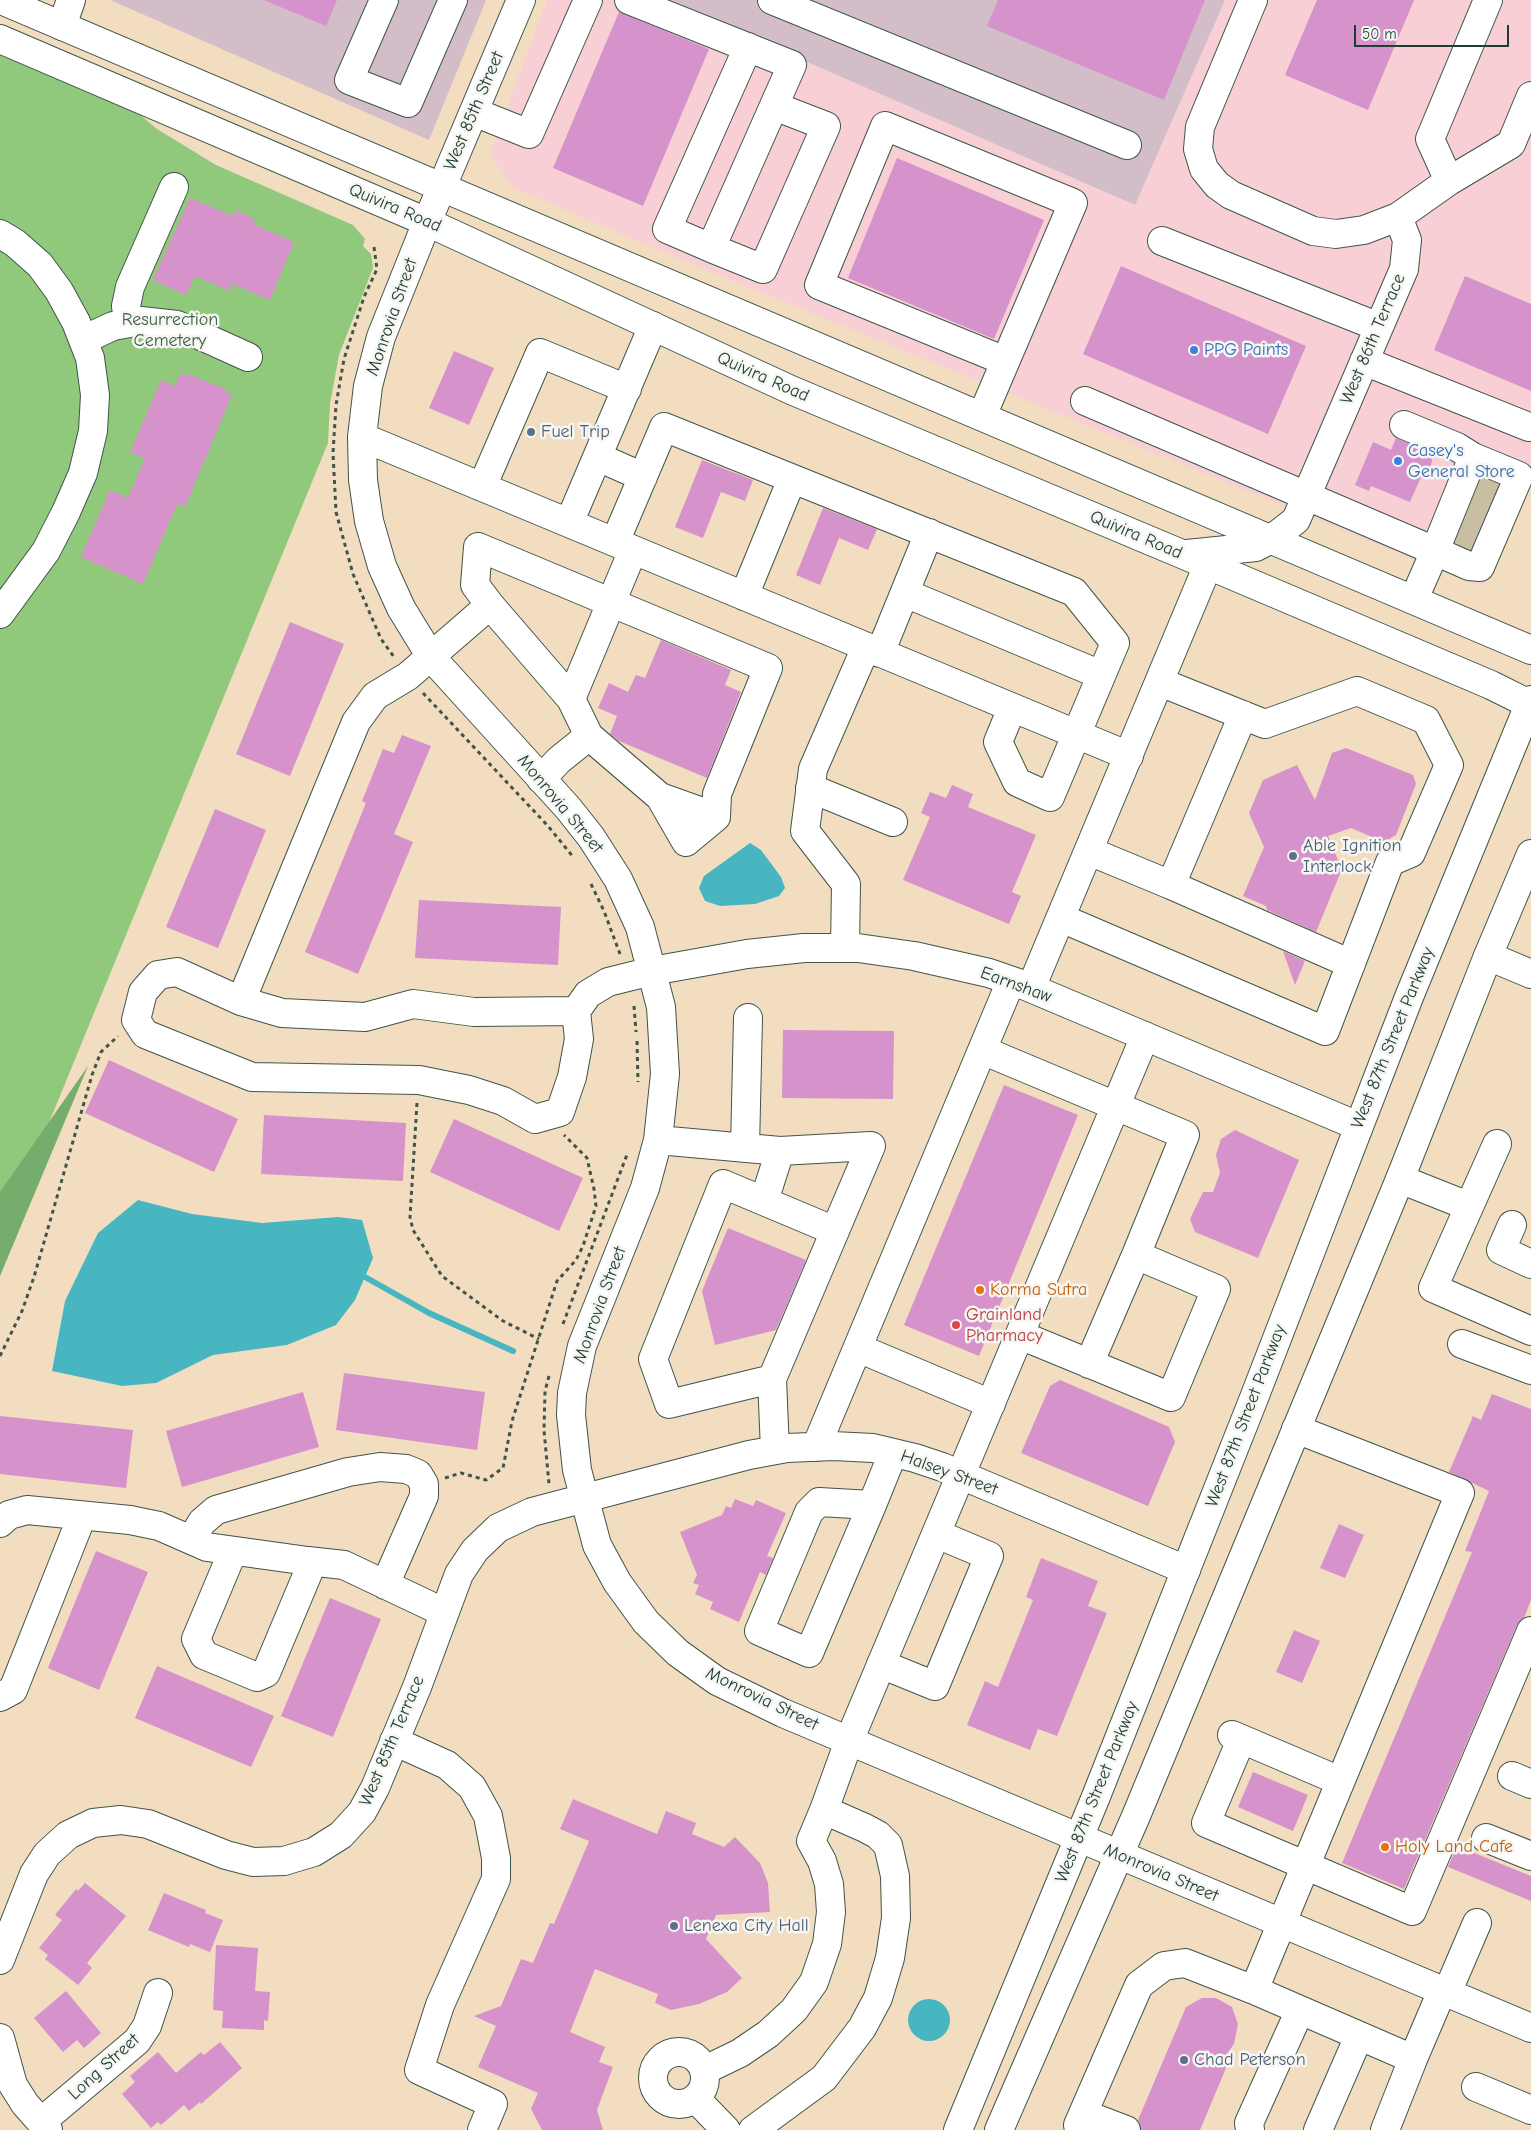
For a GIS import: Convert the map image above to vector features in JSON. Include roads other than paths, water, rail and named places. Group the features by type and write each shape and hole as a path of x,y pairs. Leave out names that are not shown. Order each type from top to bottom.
{"main road":[{"name":"Quivira Road","path":"1,0 1273,538 1531,650"},
{"path":"47,59 71,0"},
{"path":"384,0 349,80 408,103 453,0"},
{"name":"West 85th Street","path":"427,222 521,0"},
{"path":"474,112 529,134 588,0"},
{"path":"629,0 792,65 712,248"},
{"path":"772,0 1127,145"},
{"path":"1254,0 1200,126 1198,149 1204,169 1218,185 1231,195 1313,231 1336,234 1364,230 1398,216 1449,181 1511,144 1531,96"},
{"path":"1449,181 1430,138 1488,0"},
{"name":"Quivira Road","path":"0,40 427,222 791,390 1530,703"},
{"path":"748,48 667,229 763,269 826,126 774,106"},
{"path":"982,416 1072,203 885,126 819,285 1005,361"},
{"path":"128,323 126,306 130,287 174,187"},
{"name":"West 86th Terrace","path":"1182,554 1256,547 1273,538 1296,520 1404,269 1407,240 1398,216"},
{"name":"Monrovia Street","path":"427,222 381,337 368,386 362,437 363,480 369,522 382,566 401,608 431,657 591,837 618,878 640,927 640,974 661,1007 665,1047 663,1101 658,1140 645,1188 582,1346 576,1371 571,1415 577,1470 584,1498 597,1545 617,1582 646,1622 678,1653 717,1681 1117,1855 1531,2028"},
{"path":"0,234 15,243 40,264 59,290 90,358 95,394 94,431 83,472 66,512 46,551 0,614"},
{"path":"1162,241 1379,327"},
{"path":"83,340 113,326 141,320 176,325 248,356"},
{"path":"569,524 653,326"},
{"path":"482,487 540,353 627,389"},
{"path":"1364,361 1529,427"},
{"path":"1084,401 1306,494 1445,537 1469,566 1480,567 1502,509 1519,476 1467,486"},
{"path":"1404,425 1457,447 1467,486 1445,537 1414,600"},
{"path":"571,699 612,603 624,546 643,477 664,427 1074,592 1115,643 1050,797 1017,782 998,742 1012,708"},
{"path":"362,437 1128,756"},
{"path":"598,457 643,477"},
{"path":"744,596 792,479"},
{"path":"845,948 846,884 805,831 813,769 873,650 905,592 929,533"},
{"path":"478,547 768,668 717,794 716,817 686,842 660,797 589,736 571,699 490,605 475,585 478,547"},
{"path":"816,1446 982,1050 1061,918 1208,565"},
{"path":"905,592 1101,675"},
{"path":"241,1001 356,722 375,696 408,676 490,605"},
{"path":"1061,918 1325,1030 1390,862 1411,853 1449,765 1426,720 1356,691 1265,724 1160,682"},
{"name":"West 87th Street Parkway","path":"958,2130 1186,1570 1358,1126 1530,703"},
{"path":"1171,885 1243,715"},
{"path":"541,779 559,760 589,736"},
{"path":"810,788 893,822"},
{"path":"1089,851 1351,964"},
{"path":"999,2130 1117,1855 1136,1816 1400,1179 1488,956 1531,854"},
{"name":"Earnshaw","path":"576,1011 588,994 608,982 640,974 748,954 804,948 845,948 914,956 989,973 1021,984 1358,1126"},
{"path":"1488,956 1531,974"},
{"path":"177,972 241,1001 282,1013 365,1017 413,1004 474,1012 576,1011 579,1038 572,1076 560,1112 535,1119 503,1101 469,1090 419,1080 252,1077 145,1034 136,1020 143,992 158,975 177,972"},
{"path":"745,1148 748,1018"},
{"path":"705,2070 740,2053 768,2034 794,2010 814,1982 827,1944 831,1912 829,1884 822,1861 811,1841 849,1740 1145,1036"},
{"path":"982,1050 1185,1135 1090,1364"},
{"path":"658,1140 780,1151 871,1146 772,1379 775,1450"},
{"path":"1497,1144 1433,1288 1531,1331"},
{"path":"764,1201 780,1151"},
{"path":"1400,1179 1468,1206"},
{"path":"772,1379 669,1404 653,1360 723,1184 835,1231"},
{"path":"1512,1224 1501,1250 1531,1264"},
{"path":"1020,1335 1171,1397 1216,1289 1136,1255"},
{"path":"1462,1344 1531,1370"},
{"path":"858,1348 991,1404"},
{"path":"1254,1990 1460,1493 1296,1429"},
{"name":"Halsey Street","path":"584,1498 775,1450 816,1446 873,1448 915,1458 962,1475 1186,1570"},
{"path":"872,1505 819,1502 809,1512 759,1632 809,1653 872,1505 893,1453"},
{"path":"191,1540 202,1522 216,1510 348,1472 380,1467 406,1469 418,1474 424,1484 424,1496 385,1585"},
{"name":"West 85th Terrace","path":"0,1960 5,1931 34,1874 47,1854 68,1835 93,1824 121,1820 148,1824 226,1855 253,1862 284,1861 314,1852 341,1835 362,1812 374,1788 459,1574 475,1550 498,1528 532,1512 584,1498"},
{"path":"0,1523 9,1515 27,1510 159,1526 208,1548 344,1566 443,1612"},
{"path":"0,1697 12,1690 82,1516"},
{"path":"881,1664 935,1686 989,1556 937,1534"},
{"path":"233,1551 196,1639 204,1655 257,1677 266,1673 308,1573 308,1561"},
{"path":"1340,1780 1237,1738 1206,1823 1412,1911 1531,1631"},
{"path":"394,1741 447,1766 472,1787 488,1816 496,1858 496,1879 440,2005 419,2070 493,2104 482,2130"},
{"path":"753,2130 820,2081 842,2055 862,2028 878,1998 890,1958 896,1918 895,1876 888,1845 872,1832 824,1810"},
{"path":"1486,1838 1531,1856"},
{"path":"1385,2130 1414,2059 1477,1924"},
{"path":"1126,2130 1081,2122 1139,1985 1164,1966 1185,1964 1254,1990 1414,2059"},
{"name":"Long Street","path":"45,2126 137,2041 147,2026 158,1993"},
{"path":"1250,2130 1249,2123 1300,2010"},
{"path":"1318,2130 1359,2036"},
{"path":"0,2038 14,2085 45,2126"},
{"path":"672,2052 681,2052 696,2058 705,2070 706,2081 703,2090 696,2099 678,2104 666,2101 657,2092 652,2081 654,2068 665,2055 672,2052"},
{"path":"1476,2087 1531,2110"},
{"path":"696,2099 726,2130"}],"water":[{"path":"750,843 761,850 781,877 785,888 779,896 755,904 720,906 705,901 699,888 704,876"},
{"path":"138,1200 192,1214 262,1223 338,1217 362,1220 373,1258 355,1300 336,1325 287,1345 213,1355 156,1383 122,1386 52,1371 65,1301 98,1233"},
{"path":"933,1999 941,2002 947,2008 950,2020 947,2032 941,2038 925,2041 917,2038 911,2032 908,2016 911,2008 917,2002"}],"waterway":[{"path":"365,1277 429,1313 513,1351"}],"tunnel":[{"path":"1477,485 1504,497"},
{"path":"1467,508 1495,519"},
{"path":"1456,533 1484,545"}],"place":[{"name":"PPG Paints","path":"1194,350"},
{"name":"Fuel Trip","path":"531,432"},
{"name":"Casey's General Store","path":"1398,461"},
{"name":"Able Ignition Interlock","path":"1293,856"},
{"name":"Korma Sutra","path":"980,1290"},
{"name":"Grainland Pharmacy","path":"956,1325"},
{"name":"Holy Land Cafe","path":"1385,1847"},
{"name":"Lenexa City Hall","path":"674,1926"},
{"name":"Chad Peterson","path":"1184,2060"}],"park label":[{"name":"Resurrection Cemetery","path":"170,330"}]}
